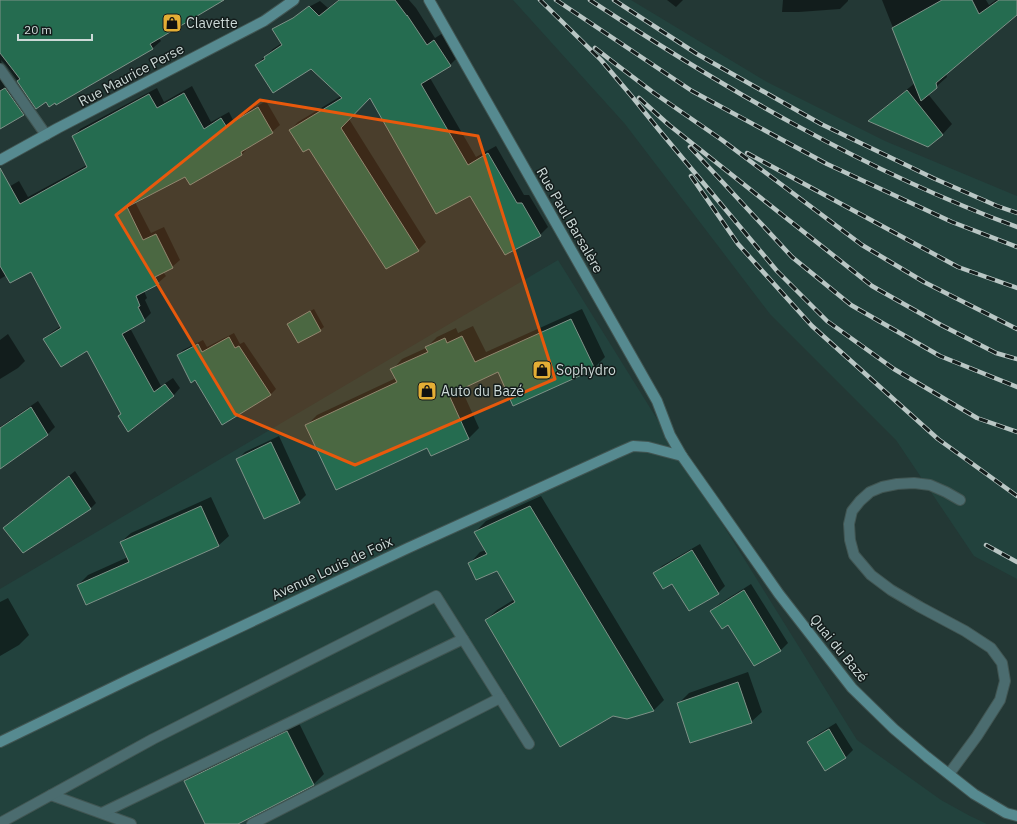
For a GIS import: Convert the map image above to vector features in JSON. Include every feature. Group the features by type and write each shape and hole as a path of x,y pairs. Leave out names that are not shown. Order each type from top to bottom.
{"main road":[{"name":"Rue Maurice Perse","path":"0,160 264,21 294,0"},
{"name":"Rue Paul Barsalère","path":"429,0 657,401 670,435 682,456"},
{"name":"Avenue Louis de Foix","path":"0,742 408,548 617,452 633,446 648,447 682,456"},
{"name":"Quai du Bazé","path":"682,456 779,594 852,688 894,729 974,794 1006,813 1017,816"}],"street":[{"path":"0,69 46,135"},
{"path":"949,774 977,736 1000,700 1004,681 1002,663 991,648 966,631 914,604 891,590 871,575 854,555 850,540 849,524 852,511 860,500 870,492 882,487 914,483 930,485 960,500"},
{"path":"0,823 153,739 436,596 529,744"},
{"path":"102,813 463,639"},
{"path":"252,824 500,698"},
{"path":"51,795 131,824"}],"highlighted area":[{"path":"260,100 478,136 555,379 355,465 235,414 116,215"}],"shaded area":[{"path":"513,0 631,0 767,82 885,141 1017,196 1017,579 974,556 896,440 770,314 625,124"},
{"path":"558,260 857,740 941,800 987,824 0,824 0,589"}],"building":[{"path":"0,0 224,0 150,44 153,49 56,105 55,103 49,107 46,102 36,109 17,81 20,79 0,53"},
{"path":"339,0 395,0 427,45 434,40 451,66 421,84 468,165 488,153 517,203 522,203 541,236 505,255 470,196 436,214 370,98 341,128 419,251 386,269 309,149 303,152 289,130 342,98 311,69 273,93 255,65 282,45 272,29 293,18 309,6 319,16"},
{"path":"942,0 972,0 979,14 999,0 1017,0 1017,15 936,83 937,88 921,101 892,28"},
{"path":"5,88 24,115 0,129 0,91"},
{"path":"907,90 943,135 928,147 868,121"},
{"path":"184,93 204,129 221,118 226,126 258,107 273,133 241,152 242,155 190,185 185,177 127,207 143,240 156,234 173,268 155,277 159,284 136,296 140,306 138,307 145,321 122,334 154,392 165,384 174,396 128,432 118,416 121,414 87,351 61,367 43,339 61,328 31,272 10,283 0,266 0,168 20,204 87,167 72,136 149,94 157,108"},
{"path":"310,311 321,331 298,343 287,324"},
{"path":"571,319 595,369 513,406 498,372 449,395 469,439 431,456 427,448 336,490 305,425 397,382 390,369 428,352 425,347 445,338 447,343 462,336 475,362"},
{"path":"229,337 235,348 239,346 271,395 222,425 195,380 191,383 177,355 198,344 202,352"},
{"path":"31,407 48,435 0,469 0,428"},
{"path":"271,442 300,503 264,519 236,459"},
{"path":"69,476 91,509 23,553 3,528"},
{"path":"201,506 219,546 86,605 77,585 129,562 120,542"},
{"path":"530,506 654,711 627,719 613,716 560,747 485,620 515,602 497,571 476,580 468,563 487,554 474,532"},
{"path":"692,550 719,594 689,611 672,584 663,589 653,573"},
{"path":"744,590 781,651 754,666 728,625 722,629 710,611"},
{"path":"738,682 752,723 690,743 677,703"},
{"path":"829,729 846,758 825,771 807,742"},
{"path":"287,731 314,785 238,824 205,824 184,781"}],"railway":[{"path":"540,0 601,60 777,271 827,321 894,369 977,418 1017,432"},
{"path":"556,0 692,91 827,164 952,222 1017,247"},
{"path":"590,0 692,65 797,126 905,180 961,205 1017,227"},
{"path":"614,0 697,54 821,124 933,178 997,206 1017,213"},
{"path":"595,48 654,93 722,140 862,245 924,282 1017,329"},
{"path":"639,98 669,125 872,286 941,325 996,353 1017,359"},
{"path":"690,147 792,257 851,305 940,356 1017,387"},
{"path":"747,153 958,267 1017,288"},
{"path":"691,176 738,244 812,326 938,439 1017,496"},
{"path":"986,545 1017,562"}],"place":[{"name":"Clavette","path":"172,23"},
{"name":"Sophydro","path":"542,370"},
{"name":"Auto du Bazé","path":"427,391"}]}
